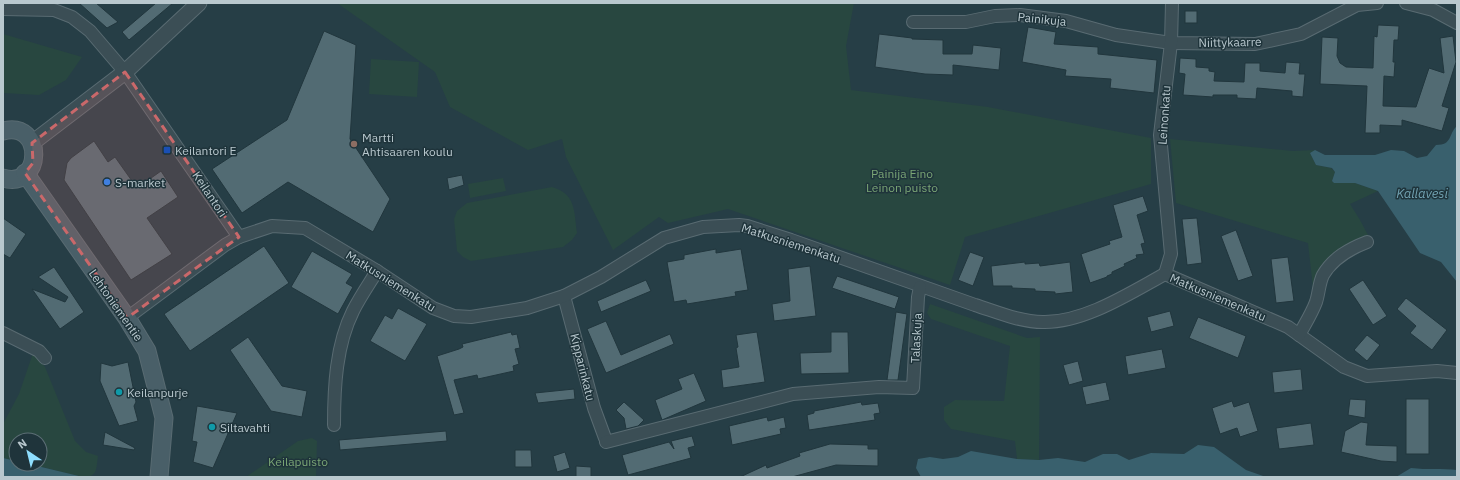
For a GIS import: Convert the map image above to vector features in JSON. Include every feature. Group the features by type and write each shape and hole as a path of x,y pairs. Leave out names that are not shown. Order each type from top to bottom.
{"main road":[{"path":"3,131 15,130 22,133 32,143 34,149 33,163 25,174 13,179 3,178"},
{"name":"Lehtoniementie","path":"25,174 127,318 147,351 164,418 159,477"}],"street":[{"path":"32,143 126,72 199,3"},
{"name":"Leinonkatu","path":"1165,274 1171,254 1160,135 1171,43 1172,3"},
{"name":"Niittykaarre","path":"1171,43 1255,44 1301,34 1357,5 1377,3"},
{"path":"1406,3 1433,10 1457,23"},
{"name":"Keilantori","path":"3,9 54,10 72,17 90,31 126,72 239,237"},
{"name":"Painikuja","path":"913,22 966,22 995,16 1020,15 1066,21 1116,35 1171,43"},
{"name":"Matkusniemenkatu","path":"127,318 239,237 272,226 305,228 377,271 433,308 454,316 470,317 497,314 527,308 564,296 601,277 664,238 703,227 739,225 747,226 791,240 920,287 1011,317 1043,322 1074,319 1165,274 1288,327 1344,368 1367,376 1437,371 1457,373"},
{"path":"1299,335 1316,301 1323,275 1328,268 1338,257 1353,247 1367,242"},
{"path":"334,425 334,392 343,338 353,311 377,271"},
{"name":"Talaskuja","path":"606,440 794,394 879,387 913,388 918,297 920,287"},
{"name":"Kipparinkatu","path":"564,296 594,408 606,440"},
{"path":"3,333 24,342 39,351 45,358"}],"highlighted area":[{"path":"125,72 239,237 127,318 25,173 33,163 32,143"}],"green space":[{"name":"Painija Eino Leinon puisto","path":"337,3 854,3 846,46 851,90 988,107 1151,138 1151,184 965,237 950,285 728,209 668,223 659,217 613,250 566,157 562,139 528,150 450,107 435,72"},
{"path":"3,34 82,57 66,80 39,95 3,93"},
{"path":"371,59 419,62 417,97 369,94"},
{"path":"1170,139 1293,151 1315,150 1310,153 1316,165 1331,168 1335,172 1332,181 1334,183 1355,183 1378,191 1350,204 1369,237 1327,261 1313,288 1308,243 1176,203"},
{"path":"503,178 506,191 470,198 468,184"},
{"path":"552,187 566,194 570,199 574,211 577,233 572,240 563,247 471,261 463,257 457,251 454,219 457,211 467,203"},
{"path":"930,304 1027,338 1040,337 1039,460 1017,459 1015,441 951,429 944,420 944,407 955,400 1004,401 1010,346 931,319 927,313"},
{"path":"33,353 45,367 75,441 86,452 98,456 94,474 88,477 83,477 48,469 48,432 8,432 8,459 3,458 3,424 19,394"},
{"name":"Keilapuisto","path":"312,438 317,441 316,477 246,477 298,441"}],"water":[{"name":"Kallavesi","path":"1457,126 1457,282 1441,262 1420,253 1378,191 1355,183 1334,183 1332,181 1335,172 1332,168 1316,165 1310,153 1315,150 1325,155 1375,155 1391,150 1404,151 1417,158 1427,156 1436,145 1441,145 1448,141"},
{"path":"1198,445 1214,447 1246,470 1266,477 921,477 916,468 918,459 930,457 943,459 958,457 971,451 1017,459 1039,460 1058,458 1085,462 1103,454 1117,454 1129,460 1151,453 1184,454"},
{"path":"3,458 8,459 8,472 48,472 48,469 83,477 3,477"},
{"path":"1411,468 1457,470 1457,477 1396,477"}],"building":[{"path":"79,3 96,3 118,22 107,28"},
{"path":"156,3 173,3 129,40 122,32"},
{"path":"1185,11 1197,11 1197,23 1185,23"},
{"path":"1378,25 1399,26 1398,40 1394,40 1394,77 1384,76 1383,106 1416,107 1429,68 1444,73 1440,38 1453,36 1456,62 1442,106 1449,108 1442,131 1402,120 1402,126 1380,125 1380,133 1365,133 1367,86 1320,84 1322,37 1338,38 1337,56 1340,63 1346,67 1373,68 1374,36 1377,37"},
{"path":"1028,27 1056,32 1054,44 1098,47 1098,54 1157,60 1154,93 1110,88 1111,79 1065,76 1066,70 1022,62"},
{"path":"324,31 356,45 350,139 390,199 373,232 288,182 242,213 212,169 287,120"},
{"path":"879,34 912,39 943,40 943,54 972,54 973,45 1001,48 999,70 953,65 953,75 925,74 875,67"},
{"path":"1180,58 1196,59 1196,67 1209,68 1209,71 1215,72 1214,81 1244,82 1245,63 1260,63 1260,71 1285,73 1286,62 1300,63 1299,74 1305,74 1303,97 1292,96 1292,91 1257,88 1256,99 1237,98 1237,95 1213,95 1213,97 1183,95 1185,74 1179,73"},
{"path":"94,141 108,162 115,157 137,188 161,171 178,197 147,218 172,254 131,280 64,180 67,163 71,158"},
{"path":"462,175 464,185 449,190 447,178"},
{"path":"1143,196 1148,211 1137,215 1145,243 1141,244 1144,254 1136,255 1137,258 1124,264 1125,266 1112,272 1112,274 1090,283 1081,254 1110,244 1109,241 1122,237 1113,205"},
{"path":"3,218 26,234 10,258 3,254"},
{"path":"1197,218 1202,263 1187,265 1182,219"},
{"path":"1236,230 1253,276 1238,281 1221,236"},
{"path":"264,246 289,283 190,351 164,314"},
{"path":"716,249 716,253 741,249 748,290 735,292 736,296 687,304 686,300 674,302 667,262 684,259 684,255"},
{"path":"312,251 352,274 346,283 353,287 338,314 291,287"},
{"path":"970,252 984,257 973,286 958,280"},
{"path":"1288,257 1294,301 1276,303 1271,259"},
{"path":"1025,262 1025,264 1039,263 1040,266 1070,262 1073,292 1055,294 1055,292 1035,291 1035,289 1012,288 1012,286 993,286 991,266"},
{"path":"810,266 816,316 774,321 772,304 790,301 788,269"},
{"path":"54,267 84,312 60,329 32,289 65,302 68,297 38,277"},
{"path":"837,276 899,297 895,309 832,288"},
{"path":"646,280 651,291 601,312 597,301"},
{"path":"1363,280 1387,316 1373,325 1349,289"},
{"path":"1406,298 1447,330 1432,350 1410,333 1416,326 1397,309"},
{"path":"398,308 427,324 405,361 370,341 385,315 392,319"},
{"path":"1170,311 1174,326 1151,332 1147,317"},
{"path":"896,312 907,314 898,380 887,380"},
{"path":"1198,317 1246,336 1238,358 1189,338"},
{"path":"606,321 621,355 670,334 674,344 606,373 587,329"},
{"path":"511,332 512,335 517,334 520,348 515,349 519,364 513,366 514,371 478,379 477,375 454,380 464,413 454,415 437,356 459,349 463,347 462,344"},
{"path":"757,332 765,382 723,388 721,370 739,367 736,348 738,347 736,335"},
{"path":"831,332 848,332 849,373 801,374 800,353 831,352"},
{"path":"1367,335 1380,345 1367,361 1354,350"},
{"path":"248,337 282,386 307,391 302,417 271,411 230,350"},
{"path":"1162,349 1166,368 1128,375 1125,356"},
{"path":"1078,361 1083,381 1069,385 1063,365"},
{"name":"Keilanpurje","path":"128,362 136,402 134,406 138,421 119,426 100,381 101,363 112,366"},
{"path":"1301,369 1303,390 1274,393 1272,372"},
{"path":"694,373 706,401 662,420 655,400 682,389 678,379"},
{"path":"1106,382 1110,400 1086,405 1082,387"},
{"path":"574,389 575,399 538,403 535,393"},
{"path":"1350,399 1366,400 1365,418 1348,415"},
{"path":"1406,399 1429,399 1429,454 1406,454"},
{"path":"1232,401 1234,407 1249,402 1258,431 1240,437 1237,428 1220,434 1212,408"},
{"path":"624,402 644,420 638,426 626,429 624,418 616,410"},
{"path":"861,402 862,405 878,403 880,413 874,414 875,420 809,430 807,415 814,413 814,411"},
{"name":"Siltavahti","path":"197,406 237,413 213,468 193,462 197,442 192,441"},
{"path":"767,417 768,421 784,417 786,428 780,429 781,434 732,445 729,426"},
{"path":"1361,422 1368,423 1366,445 1397,446 1397,462 1381,461 1341,452 1345,431"},
{"path":"1311,423 1314,445 1279,449 1276,428"},
{"path":"446,431 447,441 340,450 339,440"},
{"path":"105,432 135,448 134,450 103,445"},
{"path":"692,436 695,446 688,448 691,458 628,475 622,455 669,442 674,449 671,441"},
{"path":"830,444 868,445 868,449 878,449 878,466 836,465 792,477 740,477 766,465 767,468 800,456 799,453"},
{"path":"515,450 531,450 532,467 515,467"},
{"path":"565,452 570,468 557,472 553,456"},
{"path":"576,466 591,467 591,477 576,477"}],"place":[{"name":"Martti Ahtisaaren koulu","path":"354,144"},
{"name":"Keilantori E","path":"167,150"},
{"name":"S-market","path":"107,182"},
{"name":"Keilanpurje","path":"119,392"},
{"name":"Siltavahti","path":"212,427"}]}
